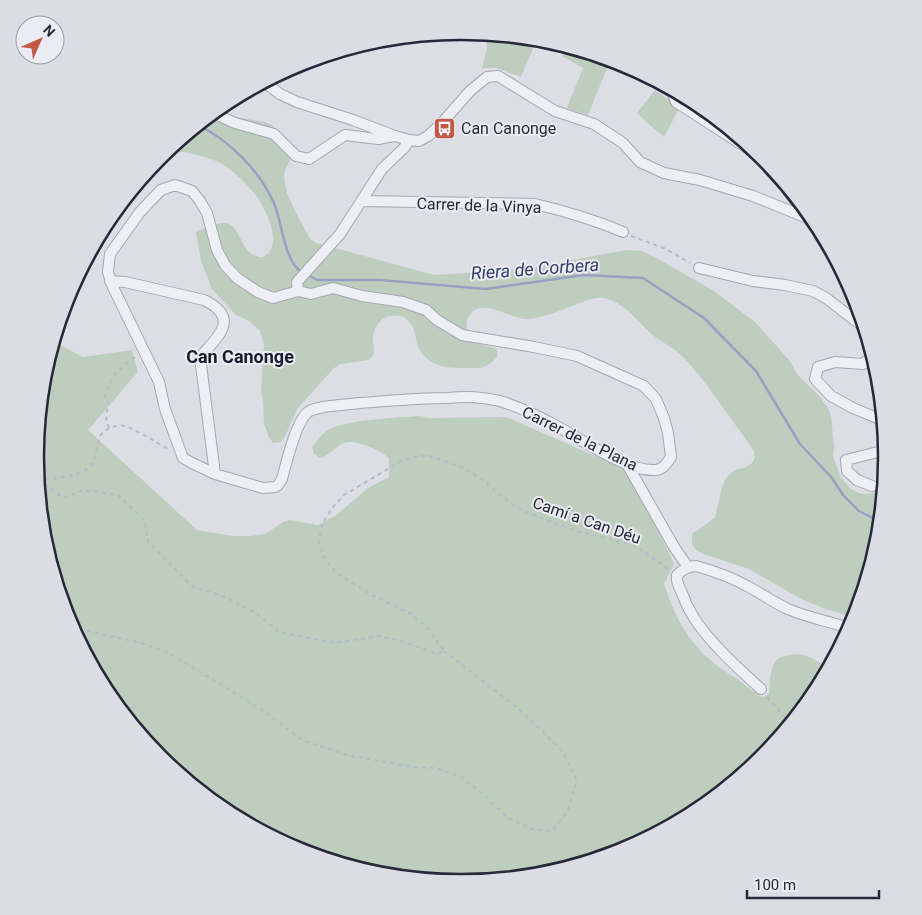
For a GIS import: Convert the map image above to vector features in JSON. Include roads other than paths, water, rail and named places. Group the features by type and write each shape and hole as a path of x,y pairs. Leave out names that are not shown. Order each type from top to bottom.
{"street":[{"path":"270,86 280,94 297,102 342,116 395,136 419,141 428,136 441,124 470,91 487,77 498,76 556,111 594,124 623,143 640,162 664,173 700,180 753,196 800,215"},
{"path":"675,99 676,102 720,131"},
{"path":"220,116 235,123 274,134 296,156 308,159 346,135 378,139 395,136"},
{"path":"298,287 308,271 340,234 382,169 404,148 409,140"},
{"name":"Carrer de la Plana","path":"175,185 192,191 200,201 207,213 218,250 225,265 237,278 258,292 273,298 298,287 311,294 334,288 362,296 403,302 426,310 437,320 462,335 577,356 644,386 656,399 664,418 671,457 661,469 646,470 627,464 554,424 512,406 481,398 460,397 317,408 307,413 301,422 295,434 282,479 274,487 263,488 215,474 183,458 165,409 159,382 110,280 108,272 110,254 140,212 161,190 175,185"},
{"name":"Carrer de la Vinya","path":"361,201 535,204 557,209 623,232"},
{"path":"699,268 754,281 813,291 826,298 855,320"},
{"path":"110,280 204,300 214,305 223,316 224,324 219,336 200,357 215,474"},
{"path":"867,361 863,364 834,362 818,368 815,379 831,396 877,418"},
{"path":"872,486 857,480 847,471 846,460 878,452"},
{"path":"627,464 674,547 688,567"},
{"path":"760,689 733,663 694,618 680,590 676,579 677,575 688,567 696,566 745,585 786,608 803,615 843,626"}],"waterway":[{"name":"Riera de Corbera","path":"204,129 232,148 260,179 274,203 284,241 292,260 303,273"},
{"name":"Riera de Corbera","path":"308,275 317,280 380,280 486,289 584,275 643,278 704,318 756,371 800,444 832,478 843,495 859,511 874,518"}],"place":[{"name":"Can Canonge","path":"445,128"}],"district":[{"name":"Can Canonge","path":"240,357"}]}
